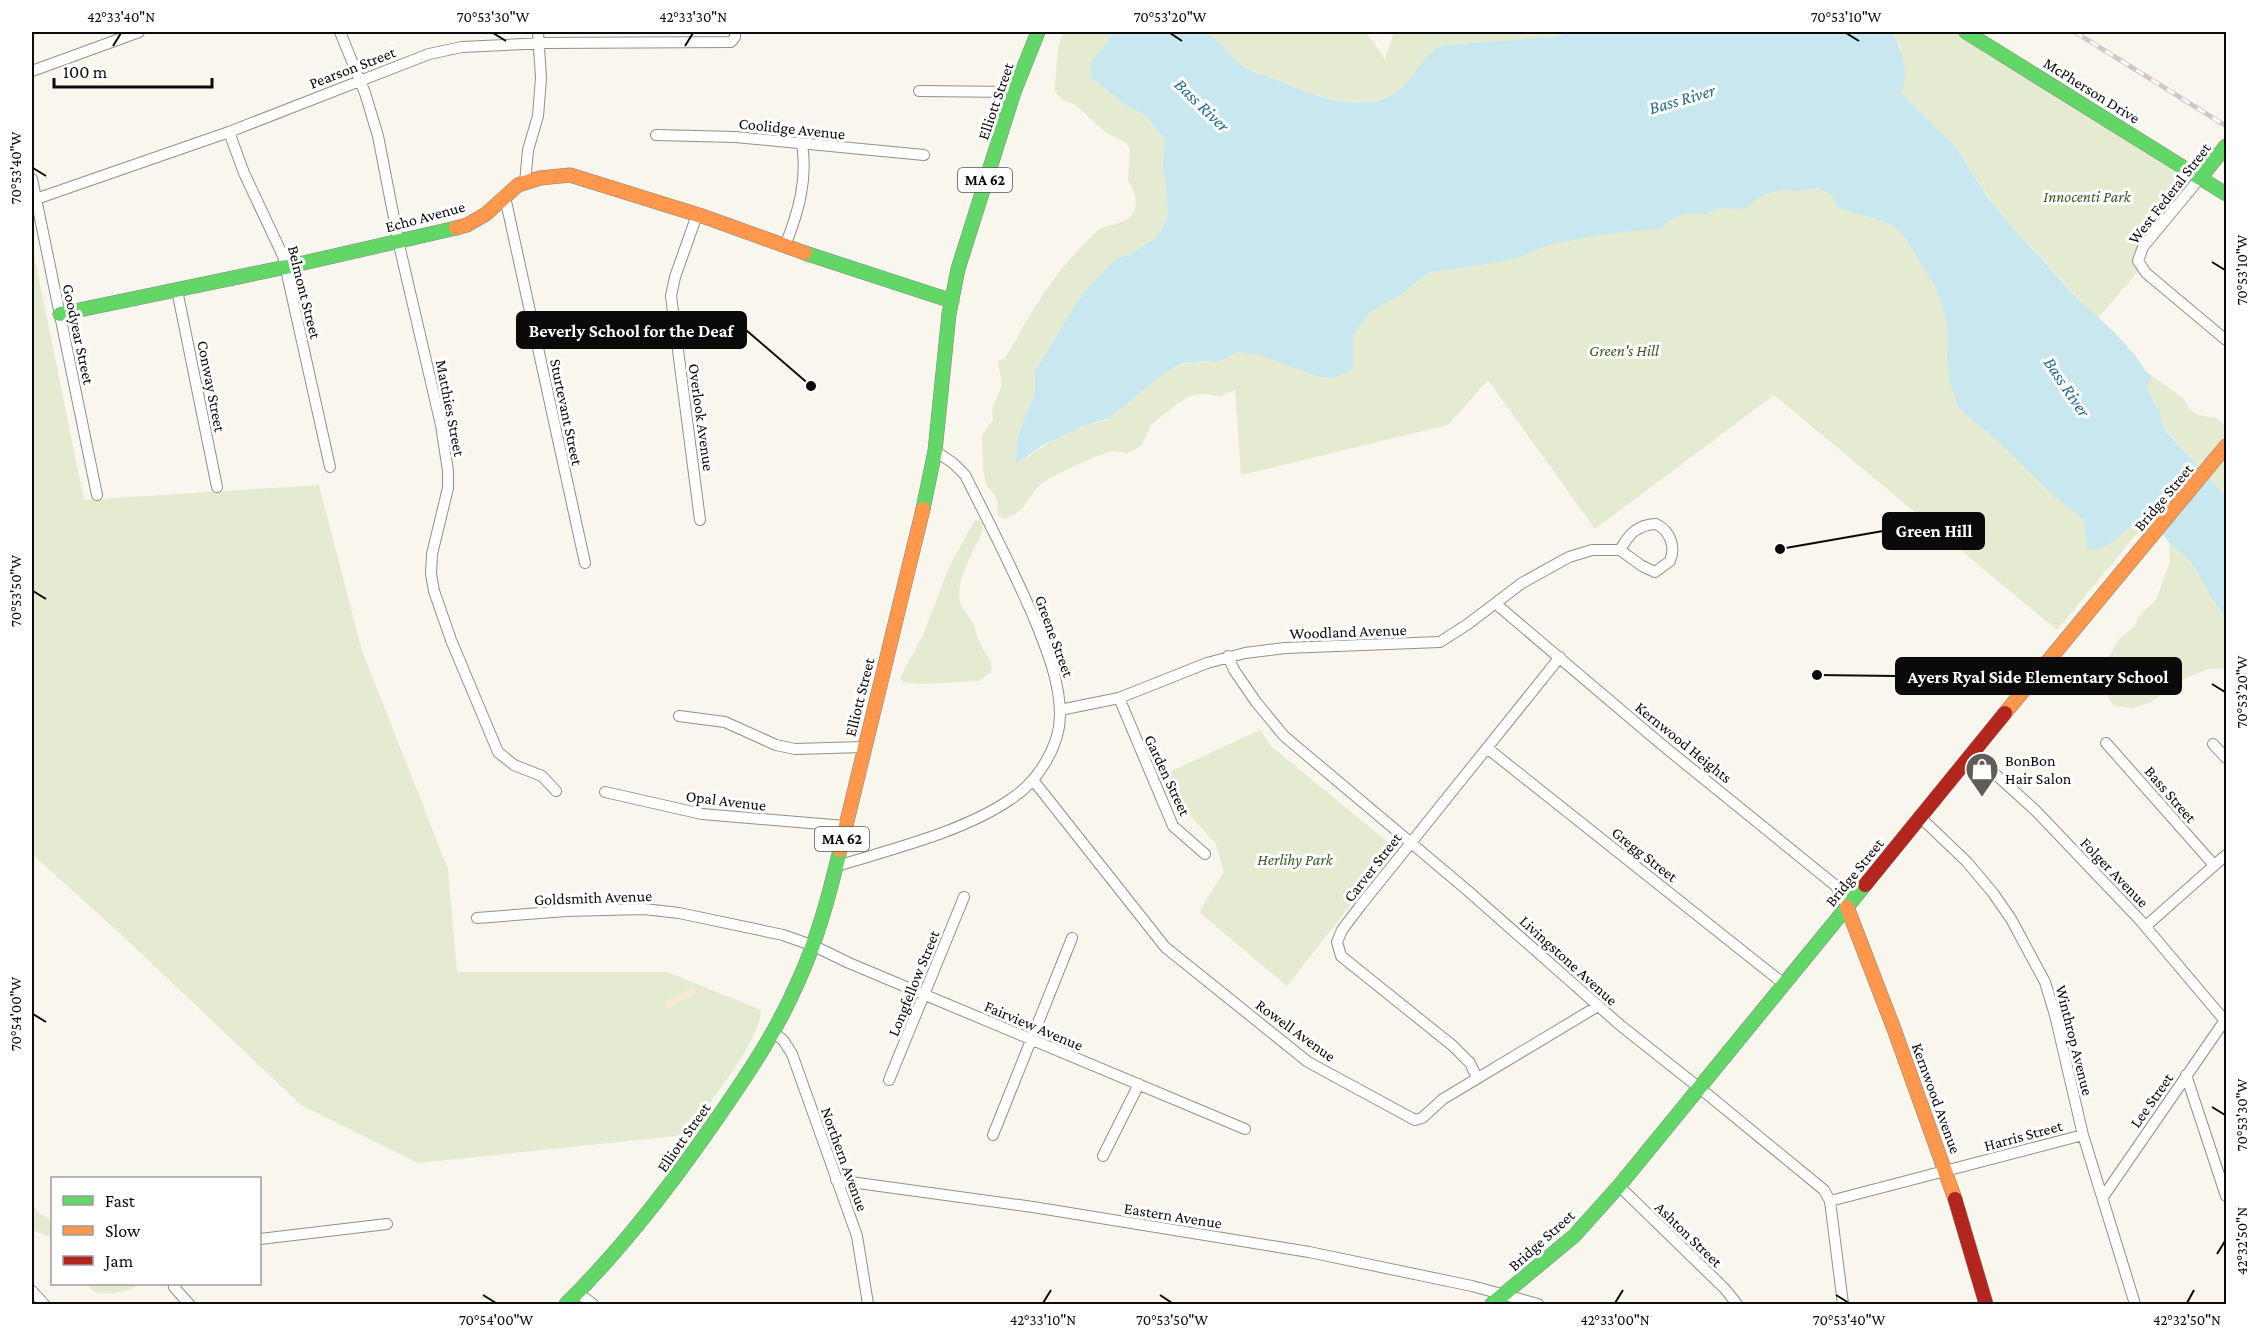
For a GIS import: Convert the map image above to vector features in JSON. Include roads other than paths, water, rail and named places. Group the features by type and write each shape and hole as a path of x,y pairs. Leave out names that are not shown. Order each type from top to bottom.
{"main road":[{"name":"Elliott Street","path":"566,1305 605,1266 645,1219 774,1033 814,946 837,866 935,451 952,301 965,243 1014,92 1038,32"},
{"name":"McPherson Drive","path":"1966,32 2226,194"},
{"name":"West Federal Street","path":"2201,177 2226,146"},
{"name":"Echo Avenue","path":"60,314 286,267 467,225 486,214 525,183 553,176 570,175 698,215 952,301"},
{"name":"Bridge Street","path":"1492,1305 1574,1236 1619,1186 2226,446"},
{"name":"Kernwood Avenue","path":"1847,907 1945,1171 1986,1305"}],"street":[{"path":"32,71 139,32"},
{"name":"Matthies Street","path":"340,32 360,80 378,136 399,241 441,425 448,471 448,488 432,554 431,574 434,591 451,640 498,752 514,765 542,776 556,792"},
{"path":"525,183 528,150 538,116 541,78 538,32"},
{"name":"Pearson Street","path":"36,199 228,132 440,51 462,47 539,43 733,37"},
{"path":"919,91 1014,92"},
{"name":"Belmont Street","path":"228,132 244,173 283,256 330,467"},
{"name":"Coolidge Avenue","path":"656,135 735,137 924,155"},
{"path":"785,246 797,217 802,195 804,154 802,144"},
{"name":"West Federal Street","path":"2201,177 2143,247 2138,261 2145,273 2226,340"},
{"name":"Goodyear Street","path":"32,179 97,495"},
{"name":"Sturtevant Street","path":"505,197 585,563"},
{"name":"Overlook Avenue","path":"698,215 675,277 671,296 700,520"},
{"name":"Conway Street","path":"177,290 217,487"},
{"name":"Greene Street","path":"837,866 975,819 1011,799 1033,780 1051,753 1057,735 1060,710 1058,685 1042,638 1011,566 965,475 953,463 935,451"},
{"path":"1656,524 1665,530 1673,547 1670,561 1654,572 1620,550 1627,538 1639,527 1656,524"},
{"name":"Woodland Avenue","path":"1060,710 1119,698 1228,656 1285,648 1440,642 1544,569 1569,557 1592,550 1620,550"},
{"name":"Kernwood Heights","path":"1496,604 1661,744 1836,886 1847,907"},
{"name":"Livingstone Avenue","path":"1228,656 1245,686 1284,736 1411,842 1598,1006 1824,1190 1830,1201"},
{"name":"Carver Street","path":"1477,1078 1470,1063 1453,1047 1351,965 1338,949 1336,942 1342,930 1411,842 1560,657"},
{"name":"Garden Street","path":"1119,698 1173,826 1205,854"},
{"path":"679,716 725,722 776,745 795,749 864,747"},
{"name":"Bass Street","path":"2106,743 2214,865"},
{"path":"2213,744 2226,758"},
{"name":"Gregg Street","path":"1487,748 1784,984"},
{"name":"Folger Avenue","path":"1972,753 2035,810 2146,926 2225,1021"},
{"name":"Rowell Avenue","path":"1033,780 1165,947 1308,1062 1415,1120 1422,1118 1443,1099 1598,1006"},
{"name":"Opal Avenue","path":"605,792 653,805 702,814 845,826"},
{"name":"Winthrop Avenue","path":"1920,817 1967,862 1994,893 2011,918 2045,982 2083,1135 2136,1305"},
{"path":"2146,926 2226,855"},
{"name":"Longfellow Street","path":"889,1080 964,897"},
{"name":"Goldsmith Avenue","path":"477,918 566,911 644,909 679,913 783,934 814,946"},
{"path":"993,1135 1072,938"},
{"name":"Fairview Avenue","path":"814,946 924,995 1245,1129"},
{"name":"Lee Street","path":"2103,1197 2225,1021"},
{"name":"Northern Avenue","path":"774,1033 783,1040 792,1054 857,1236 868,1305"},
{"path":"2186,1075 2226,1196"},
{"path":"1104,1156 1138,1084"},
{"name":"Harris Street","path":"1830,1201 2083,1135"},
{"name":"Eastern Avenue","path":"836,1180 1033,1207 1309,1252 1472,1286 1538,1305"},
{"name":"Ashton Street","path":"1619,1186 1725,1289 1737,1305"},
{"path":"1830,1201 1843,1305"},
{"path":"261,1239 387,1224"},
{"path":"175,1285 189,1305"},
{"path":"32,1291 44,1305"},
{"path":"578,1293 593,1305"}],"water":[{"name":"Bass River","path":"1175,30 1206,34 1219,42 1236,61 1250,70 1325,98 1362,102 1375,101 1398,91 1426,57 1444,45 1555,37 1572,32 1893,32 1905,70 1900,92 1955,146 2002,215 2075,296 2118,336 2146,372 2152,376 2147,389 2160,412 2164,429 2226,496 2226,621 2190,561 2156,529 2136,525 2107,545 2098,549 2088,549 2084,520 2056,498 2002,445 1958,407 1950,383 1947,358 1948,333 1943,307 1936,289 1906,238 1883,221 1838,208 1832,195 1818,188 1794,191 1786,189 1762,195 1745,209 1720,208 1706,214 1684,214 1668,221 1663,228 1597,235 1545,246 1518,258 1430,272 1402,294 1370,312 1353,335 1353,369 1334,378 1320,377 1262,356 1238,352 1217,362 1181,364 1160,376 1110,418 1083,426 1041,446 1015,465 1018,436 1035,392 1035,371 1075,305 1089,286 1115,259 1131,254 1158,236 1168,215 1165,176 1162,171 1165,140 1146,116 1125,105 1092,78 1090,70 1092,60 1114,32"}],"railway":[{"path":"2075,32 2226,126"}],"place":[{"name":"Beverly School for the Deaf","path":"811,386"},
{"name":"Green Hill","path":"1780,549"},
{"name":"Ayers Ryal Side Elementary School","path":"1817,675"},
{"name":"BonBon Hair Salon","path":"1982,798"}],"park label":[{"name":"Innocenti Park","path":"2087,196"},
{"name":"Green's Hill","path":"1624,350"},
{"name":"Herlihy Park","path":"1295,859"}]}
